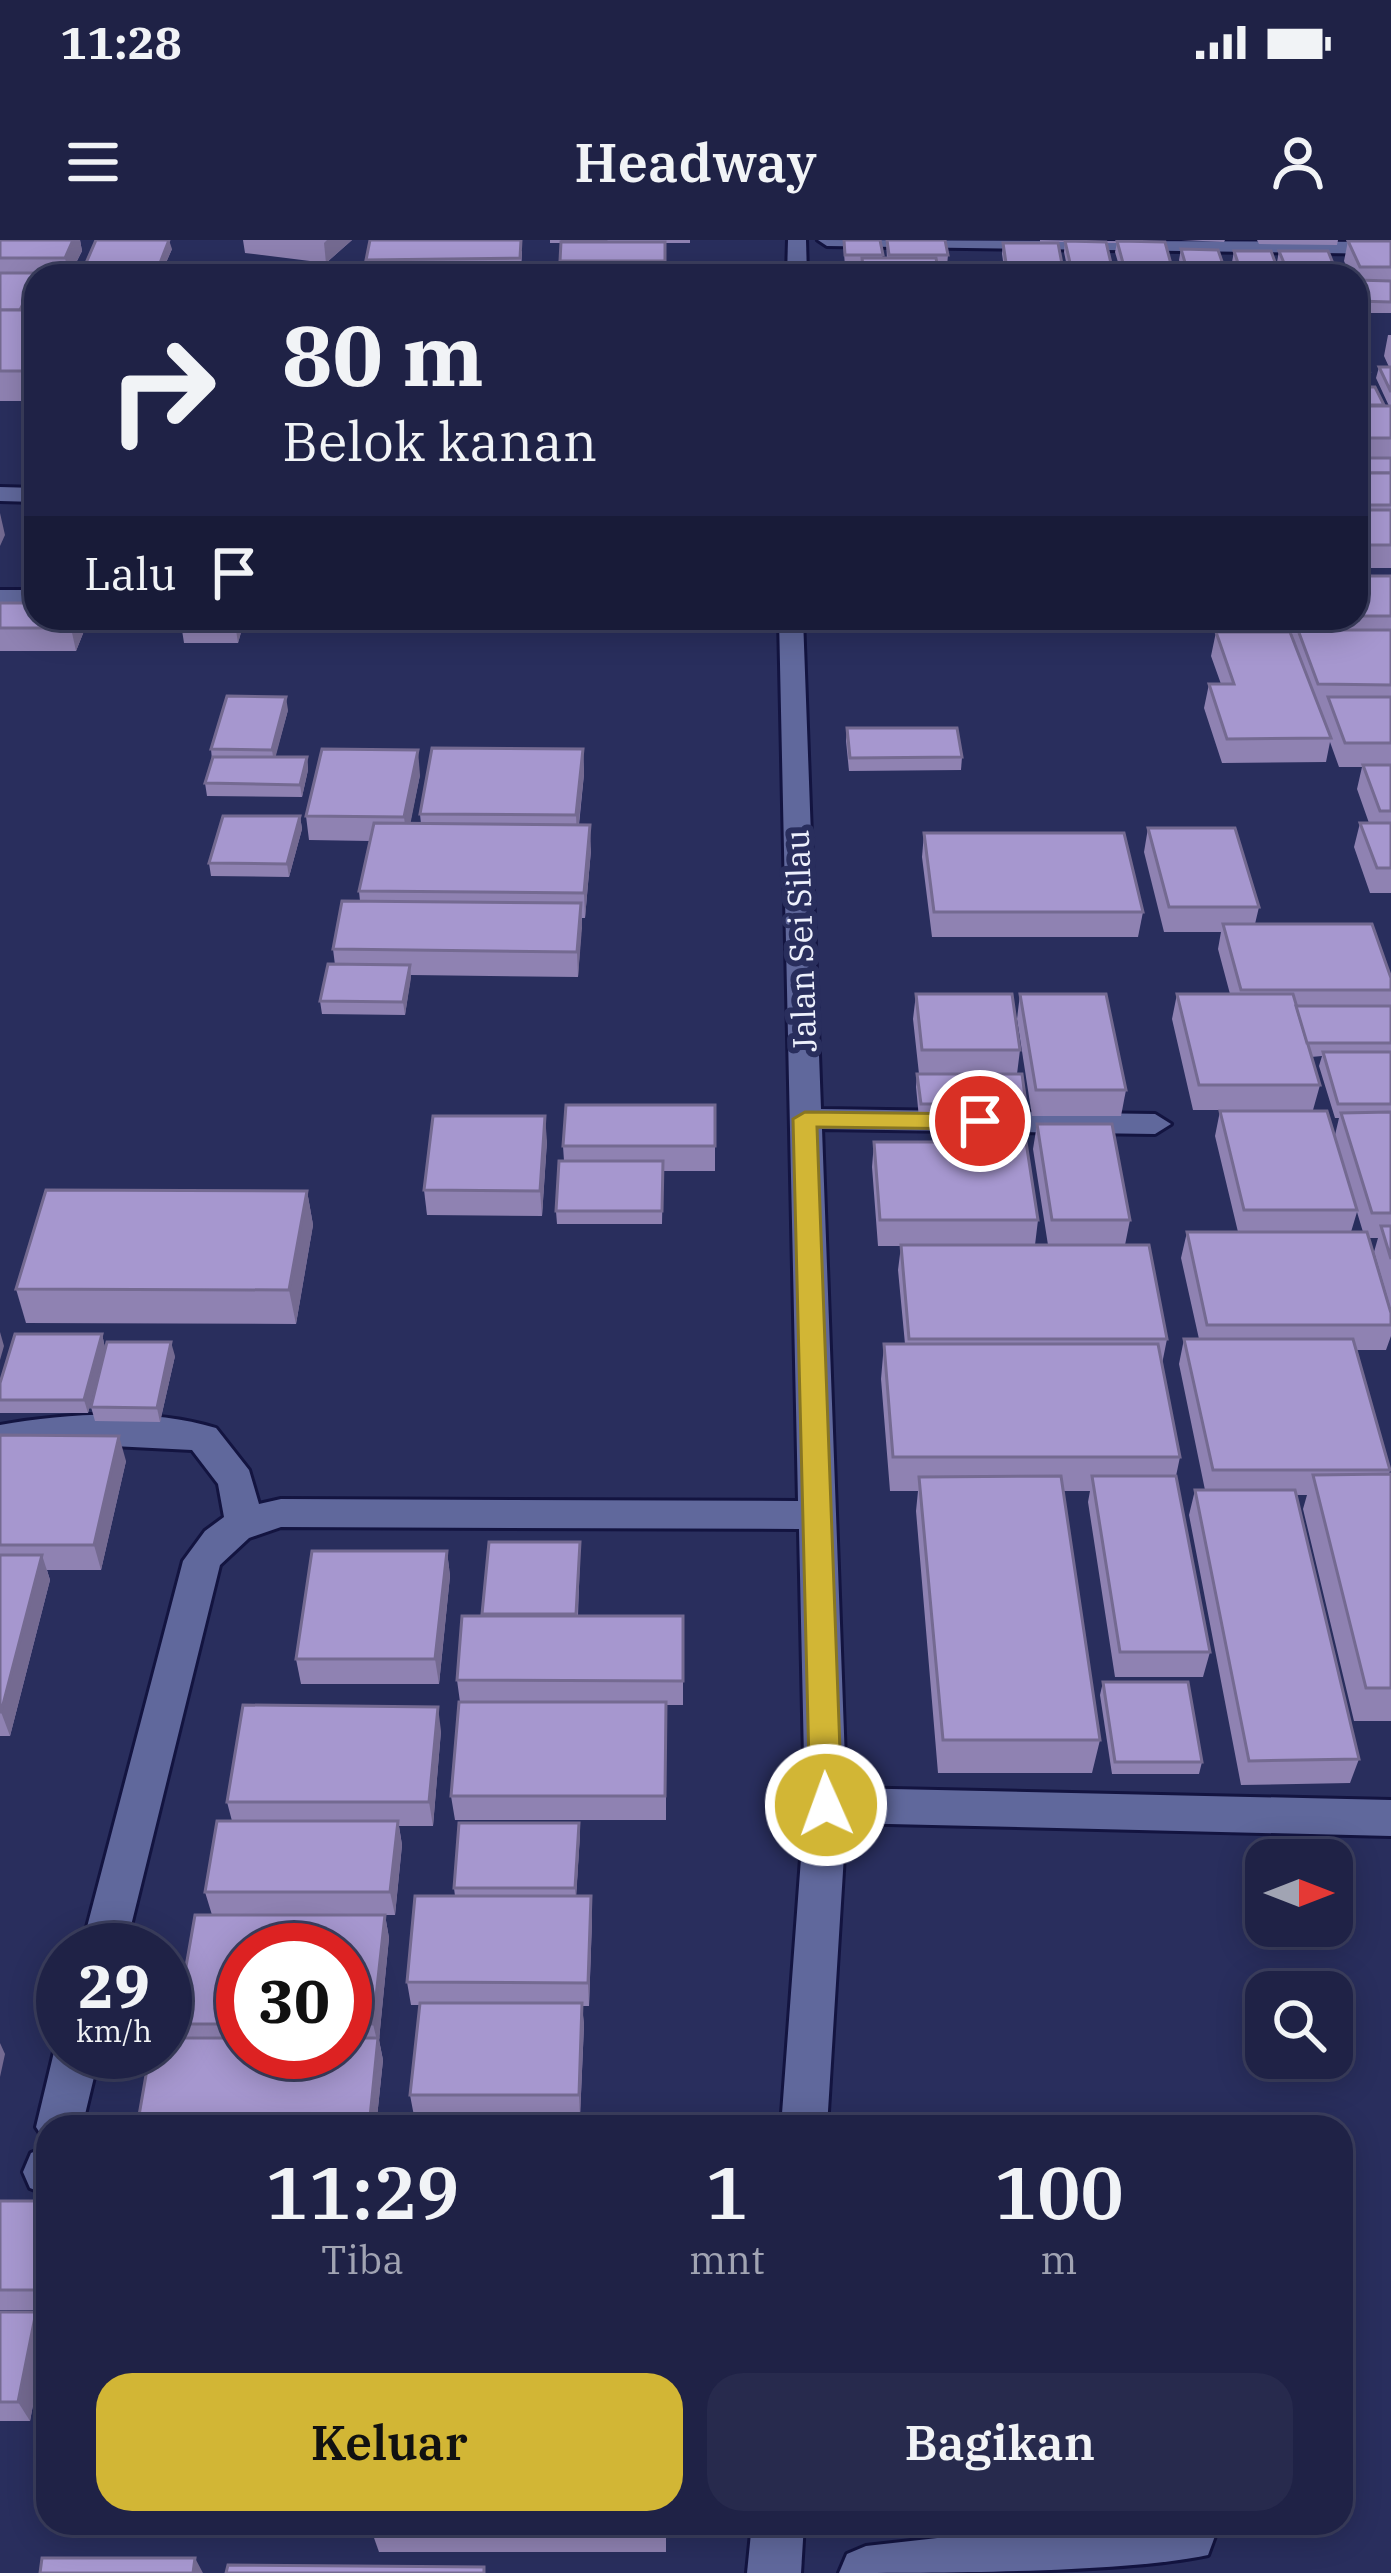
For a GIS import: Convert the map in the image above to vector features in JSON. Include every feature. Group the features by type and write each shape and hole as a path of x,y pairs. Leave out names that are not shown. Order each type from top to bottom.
{"street":[{"path":"827,240 1391,248"},
{"name":"Jalan Sei Silau","path":"791,630 826,1805 805,2115"},
{"path":"805,1119 1155,1124"},
{"path":"0,1439 24,1433 158,1432 202,1438 236,1480 243,1521"},
{"path":"110,1923 202,1561 217,1538 243,1521 281,1513 815,1515"},
{"path":"826,1805 1391,1818"},
{"path":"61,2115 70,2079"},
{"path":"774,2573 777,2535"},
{"path":"866,2573 1189,2536"}],"building":[{"path":"0,240 73,240 65,258 0,258"},
{"path":"96,240 169,240 160,263 86,263"},
{"path":"370,240 521,240 520,258 366,260"},
{"path":"844,240 880,240 883,255 845,255"},
{"path":"887,240 945,240 948,255 889,255"},
{"path":"1065,241 1106,242 1111,264 1070,264"},
{"path":"1117,241 1165,242 1171,264 1123,264"},
{"path":"1348,241 1391,241 1391,267 1359,264"},
{"path":"561,242 665,242 665,261 560,261"},
{"path":"1003,243 1058,243 1062,264 1006,263"},
{"path":"1181,249 1218,250 1223,264 1185,264"},
{"path":"1234,251 1271,251 1276,264 1238,264"},
{"path":"1279,251 1328,251 1333,264 1284,264"},
{"path":"862,258 936,258 937,264 863,264"},
{"path":"0,273 24,273 20,310 0,310"},
{"path":"1368,280 1391,281 1391,302 1368,301"},
{"path":"0,310 24,310 24,371 0,371"},
{"path":"1379,367 1391,367 1391,392"},
{"path":"1368,387 1375,387 1384,405 1368,405"},
{"path":"1368,406 1391,406 1391,438 1368,438"},
{"path":"1368,458 1391,458 1391,473 1368,473"},
{"path":"1368,473 1391,473 1391,505 1368,505"},
{"path":"1368,510 1391,510 1391,545 1368,545"},
{"path":"1368,576 1391,576 1391,616 1368,616"},
{"path":"0,603 24,603 24,628 0,628"},
{"path":"1298,630 1391,630 1391,685 1318,684"},
{"path":"1216,632 1290,632 1331,738 1227,739 1209,684 1234,684"},
{"path":"227,696 286,697 272,750 211,749"},
{"path":"1328,697 1391,697 1391,743 1345,743"},
{"path":"847,728 957,728 962,757 850,758"},
{"path":"432,748 583,749 576,815 420,814"},
{"path":"322,749 418,750 404,817 306,816"},
{"path":"213,757 307,757 300,785 205,783"},
{"path":"1363,765 1391,765 1391,811 1380,811"},
{"path":"223,816 300,816 287,864 209,863"},
{"path":"374,823 590,825 584,893 359,891"},
{"path":"1360,823 1391,823 1391,868 1377,868"},
{"path":"1148,828 1235,828 1259,907 1169,907"},
{"path":"924,833 1124,833 1143,912 934,912"},
{"path":"342,901 581,903 577,952 333,949"},
{"path":"1223,924 1372,924 1391,990 1241,990"},
{"path":"328,964 410,965 403,1002 320,1001"},
{"path":"916,994 1012,994 1020,1050 922,1050"},
{"path":"1020,994 1106,994 1126,1090 1036,1090"},
{"path":"1177,994 1293,994 1320,1085 1199,1085"},
{"path":"1296,1006 1391,1006 1391,1043 1307,1043"},
{"path":"1323,1052 1391,1052 1391,1104 1338,1104"},
{"path":"917,1074 1022,1074 1026,1104 921,1104"},
{"path":"566,1105 715,1105 715,1146 563,1146"},
{"path":"1220,1111 1327,1111 1357,1210 1244,1210"},
{"path":"1391,1112 1391,1213 1372,1213 1341,1113"},
{"path":"433,1116 545,1116 540,1191 424,1190"},
{"path":"1037,1124 1112,1124 1130,1220 1052,1220"},
{"path":"874,1142 1026,1142 1038,1220 880,1220"},
{"path":"559,1161 663,1161 662,1211 556,1211"},
{"path":"46,1190 307,1191 289,1290 16,1289"},
{"path":"1381,1226 1391,1226 1391,1259"},
{"path":"1187,1232 1367,1232 1391,1325 1207,1325"},
{"path":"901,1245 1149,1245 1167,1339 909,1339"},
{"path":"15,1334 102,1334 84,1400 0,1400 0,1383"},
{"path":"1184,1339 1353,1339 1390,1470 1213,1470"},
{"path":"107,1342 171,1342 157,1408 91,1407"},
{"path":"884,1344 1158,1344 1180,1457 893,1457"},
{"path":"0,1435 119,1436 94,1545 0,1545"},
{"path":"1391,1474 1391,1688 1366,1688 1313,1475"},
{"path":"1061,1476 1100,1740 943,1740 919,1477"},
{"path":"1092,1476 1176,1476 1210,1652 1120,1652"},
{"path":"1195,1490 1295,1490 1359,1759 1249,1761"},
{"path":"489,1542 580,1542 576,1614 482,1614"},
{"path":"312,1551 447,1551 435,1659 296,1659"},
{"path":"0,1555 42,1555 1,1712 0,1712"},
{"path":"462,1616 683,1616 683,1681 457,1680"},
{"path":"1103,1682 1188,1682 1202,1762 1115,1762"},
{"path":"459,1702 666,1702 665,1796 451,1796"},
{"path":"243,1705 438,1707 429,1802 227,1802"},
{"path":"217,1821 398,1821 390,1892 205,1892"},
{"path":"459,1823 579,1823 575,1888 454,1888"},
{"path":"415,1896 591,1896 588,1983 407,1982"},
{"path":"195,1915 385,1915 373,2024 372,1923 216,1923 216,2024 192,2024"},
{"path":"420,2003 582,2003 579,2095 410,2095"},
{"path":"192,2038 216,2038 216,2079 372,2079 372,2038 378,2038 370,2115 139,2115 145,2079 192,2079"},
{"path":"0,2201 36,2201 36,2290 0,2290"},
{"path":"0,2312 36,2312 18,2402 0,2402"},
{"path":"42,2558 195,2558 193,2573 40,2573"},
{"path":"228,2565 484,2567 484,2573 226,2573"}],"route":[{"path":"826,1805 805,1119 980,1121"}]}
